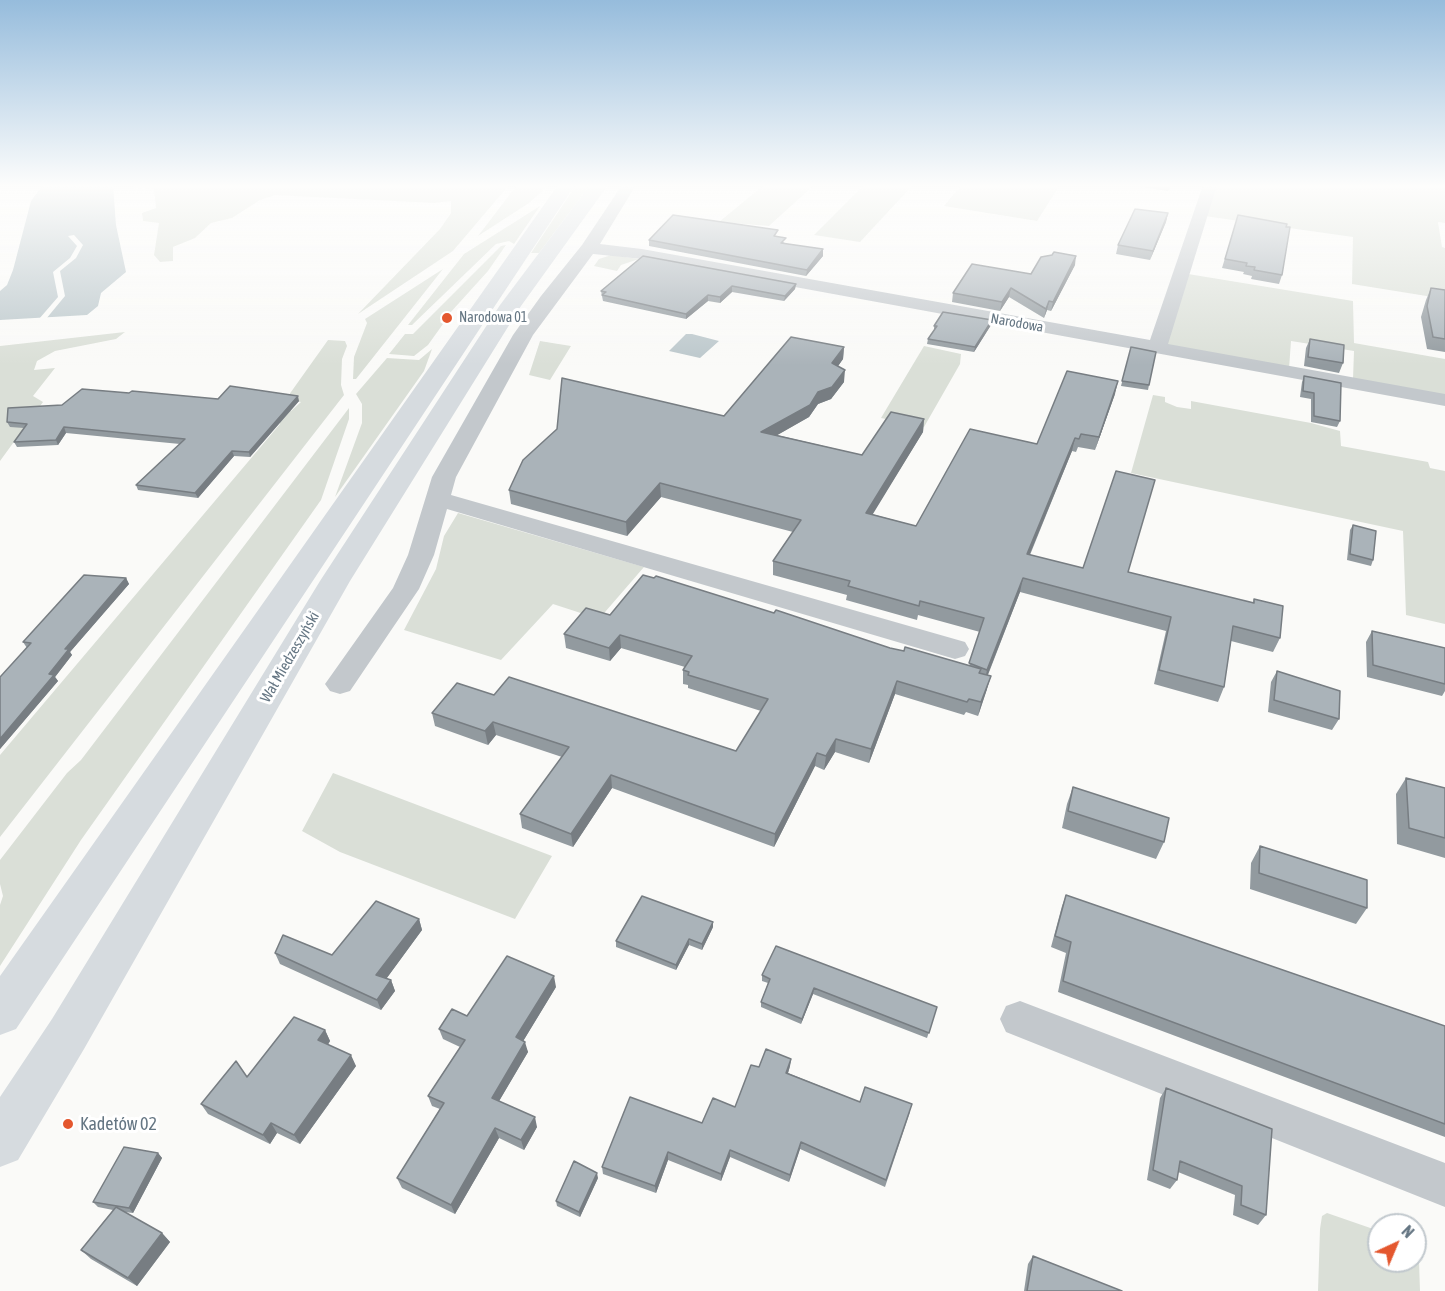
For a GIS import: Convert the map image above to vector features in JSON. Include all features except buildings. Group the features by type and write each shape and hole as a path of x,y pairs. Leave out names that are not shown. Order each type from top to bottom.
{"main road":[{"path":"0,1014 525,245"},
{"name":"Wał Miedzeszyński","path":"0,1142 68,1034 335,581 511,305 555,245"}],"street":[{"path":"340,684 406,589 421,555 444,477 523,335 547,300 591,245"},
{"path":"1157,348 1190,245"},
{"name":"Narodowa","path":"589,248 654,256 1445,400"},
{"path":"450,502 956,649"},
{"path":"1020,1019 1445,1185"}],"shaded area":[{"path":"19,245 120,245 126,272 101,293 98,306 87,315 0,320 0,291 7,285"},
{"path":"156,245 177,245 173,247 173,261 160,262 154,255"},
{"path":"424,245 458,245 453,251 358,314"},
{"path":"478,245 495,245 412,325 408,325 464,254"},
{"path":"506,245 488,271 450,313 446,314 440,322 443,324 428,345 414,356 389,354 405,334 413,334 501,246"},
{"path":"536,245 545,245 539,253 531,253"},
{"path":"1353,245 1442,245 1445,248 1445,299 1352,284"},
{"path":"611,255 639,259 621,265 617,271 594,266 599,259"},
{"path":"443,269 356,379 353,379 354,357 367,323 365,319"},
{"path":"1188,274 1353,301 1354,343 1445,359 1445,396 1353,379 1354,351 1291,341 1289,369 1165,346"},
{"path":"125,332 116,339 55,351 37,361 34,370 55,368 33,396 43,402 0,461 0,346"},
{"path":"686,334 719,341 700,358 669,351"},
{"path":"328,340 345,341 347,346 342,359 341,385 344,395 0,837 0,755 280,424 275,408 291,411 301,402 286,399"},
{"path":"540,341 571,346 550,380 529,375"},
{"path":"924,346 961,354 960,364 924,427 881,418"},
{"path":"432,349 424,371 335,497 362,423 362,404 356,394 387,358 419,360"},
{"path":"1153,395 1165,397 1165,402 1177,407 1191,409 1191,401 1311,423 1340,431 1341,446 1428,462 1430,468 1445,471 1445,624 1406,615 1403,531 1131,473"},
{"path":"349,408 349,419 321,500 81,840 0,966 0,905 3,896 0,884 0,860 67,773 81,760"},
{"path":"458,513 644,567 599,619 553,604 501,660 404,630 436,569 444,536"},
{"path":"333,773 552,856 515,919 340,852 302,831"},
{"path":"1327,1213 1367,1227 1367,1273 1419,1273 1420,1291 1318,1291 1322,1216"}],"pier":[{"path":"83,245 76,258 60,271 65,296 46,319 39,319 58,297 53,272 70,258 77,246"}],"place":[{"name":"Narodowa 01","path":"447,318"},
{"name":"Kadetów 02","path":"68,1124"}]}
